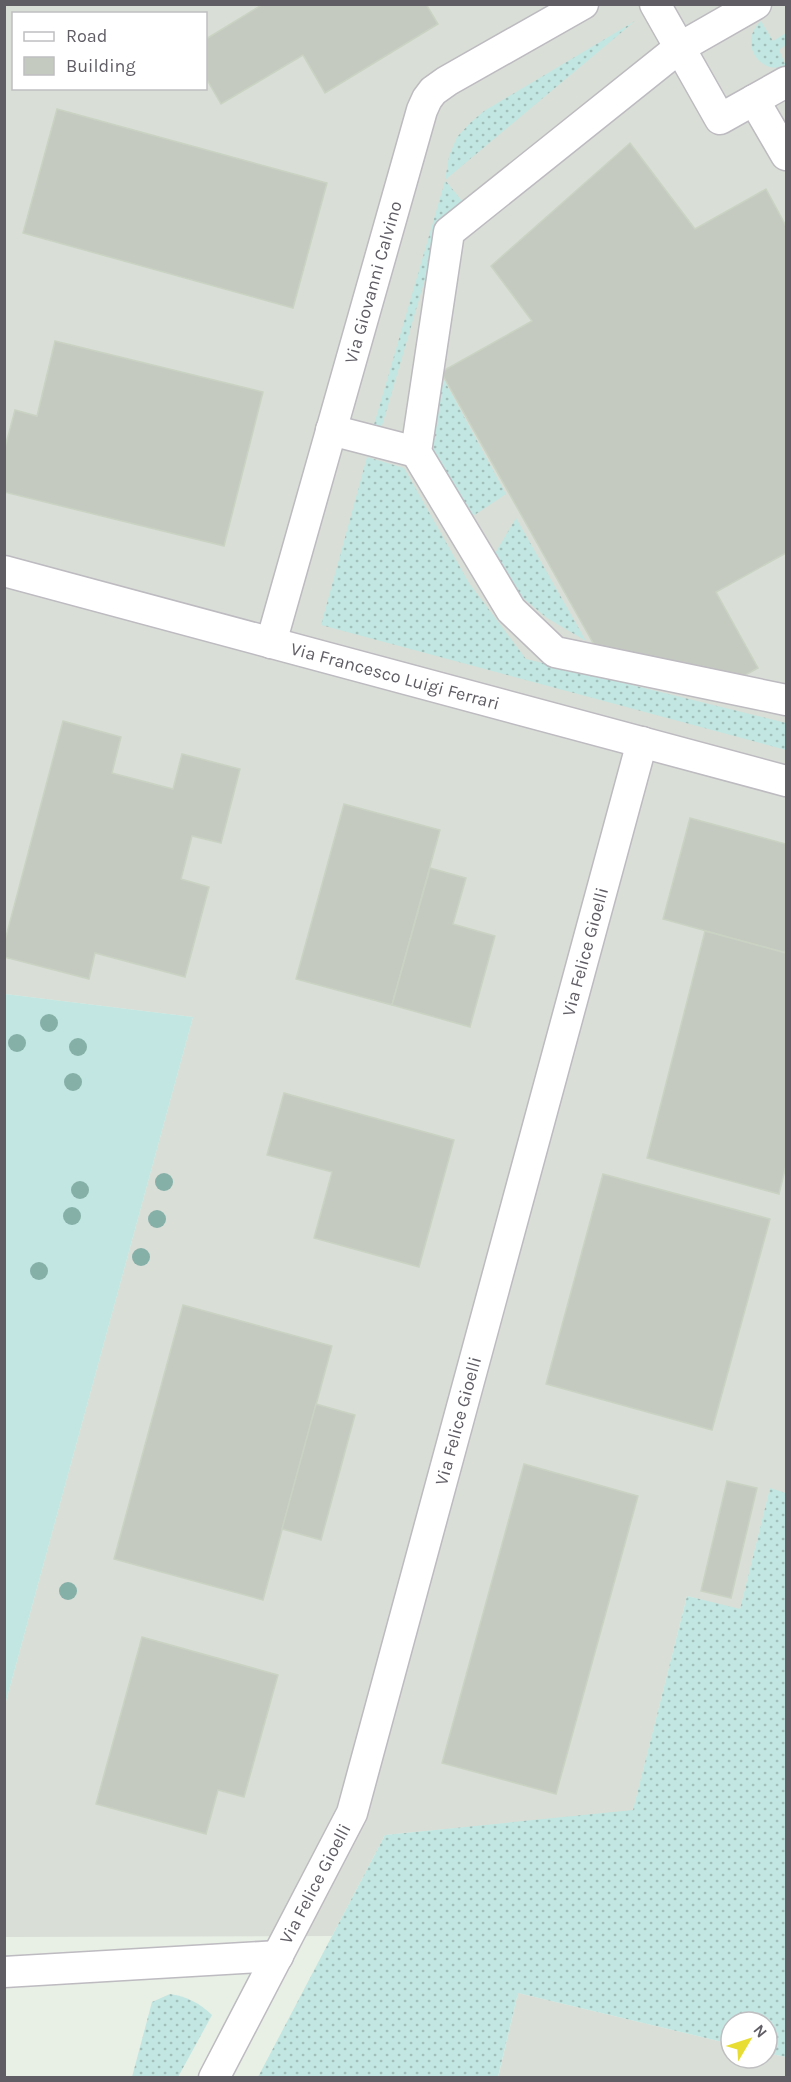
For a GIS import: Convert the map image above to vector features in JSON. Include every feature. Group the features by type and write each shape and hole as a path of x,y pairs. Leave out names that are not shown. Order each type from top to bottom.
{"street":[{"name":"Via Giovanni Calvino","path":"271,643 427,99 447,81 583,4"},
{"path":"655,4 720,120 786,82"},
{"path":"756,4 680,48 449,232 416,452 511,610 555,652 786,700"},
{"path":"754,100 786,155"},
{"path":"331,430 416,452"},
{"name":"Via Francesco Luigi Ferrari","path":"4,572 786,781"},
{"name":"Via Felice Gioelli","path":"214,2078 352,1813 642,742"},
{"path":"4,1972 278,1956"}],"shaded area":[{"path":"5,5 786,5 786,1493 770,1489 740,1610 687,1596 633,1811 385,1835 332,1936 5,1937 5,1705 193,1017 5,994"},
{"path":"635,21 445,180 449,156 457,137 484,111"},
{"path":"761,21 773,41 786,33 786,45 779,50 786,66 769,67 756,57 751,39 756,26"},
{"path":"445,181 462,201 442,221 381,429 373,428"},
{"path":"431,356 506,494 470,518 434,460"},
{"path":"367,457 404,468 469,583 526,659 786,723 786,750 321,625"},
{"path":"516,518 586,641 547,618 511,588 491,560"},
{"path":"4,994 193,1017 5,1705"},
{"path":"770,1488 786,1493 786,2057 779,2056 779,2010 719,2010 719,2041 518,1993 498,2077 258,2077 385,1835 633,1810 687,1596 740,1609"},
{"path":"518,1993 719,2041 719,2070 779,2070 779,2056 786,2057 786,2077 498,2078"},
{"path":"170,1994 193,2001 212,2015 178,2077 132,2077 152,2002"}],"building":[{"path":"263,4 426,4 438,24 325,93 303,55 221,104 207,80 207,38"},
{"path":"57,109 327,183 293,308 23,233"},
{"path":"630,143 695,229 766,189 786,226 786,553 716,592 758,668 735,681 601,657 441,372 532,321 491,266"},
{"path":"55,341 263,392 224,546 4,492 4,451 15,410 37,416"},
{"path":"63,721 121,737 112,773 173,789 182,754 240,769 221,843 192,836 181,879 209,887 185,977 95,953 89,979 4,957 4,944"},
{"path":"344,804 440,830 392,1005 296,979"},
{"path":"690,818 786,844 786,953 663,919"},
{"path":"430,868 466,878 453,924 495,936 470,1027 392,1005"},
{"path":"705,931 786,953 786,1166 779,1194 647,1158"},
{"path":"284,1093 454,1140 419,1267 314,1238 332,1172 267,1155"},
{"path":"603,1174 770,1219 712,1430 546,1384"},
{"path":"183,1305 332,1346 263,1600 114,1559"},
{"path":"316,1404 355,1415 321,1540 282,1529"},
{"path":"524,1464 638,1496 556,1794 442,1763"},
{"path":"727,1481 757,1488 731,1598 701,1591"},
{"path":"142,1637 278,1675 244,1797 218,1790 206,1834 96,1804"}]}
